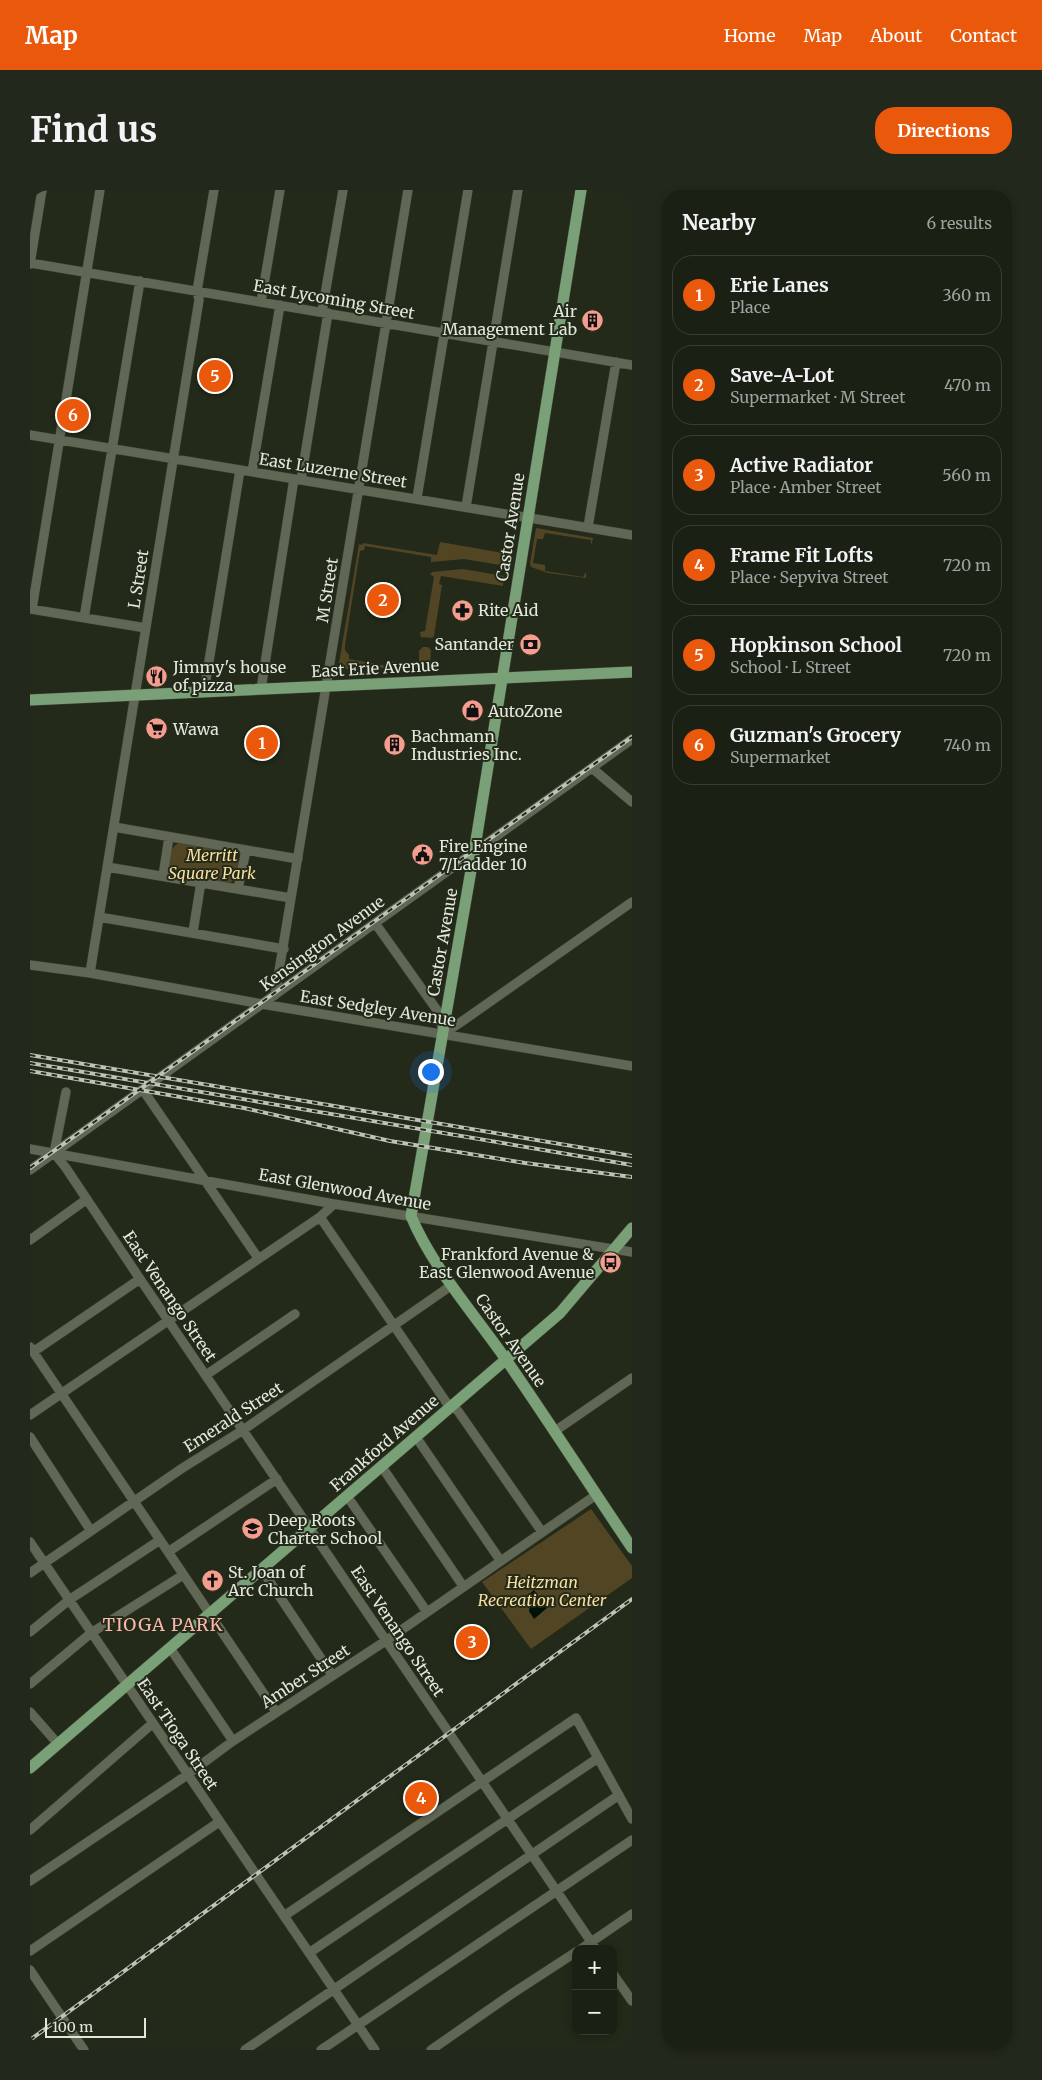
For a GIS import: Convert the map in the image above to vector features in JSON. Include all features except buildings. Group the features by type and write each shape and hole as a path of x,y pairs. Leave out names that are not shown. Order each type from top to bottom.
{"main road":[{"name":"Castor Avenue","path":"580,190 474,853 411,1216 419,1234 452,1285 555,1431 632,1548"},
{"name":"East Erie Avenue","path":"30,700 632,672"},
{"name":"Frankford Avenue","path":"30,1768 560,1314 632,1228"}],"street":[{"path":"30,263 42,190"},
{"path":"100,190 31,609 146,628"},
{"name":"L Street","path":"90,973 199,300 197,291 214,190"},
{"path":"261,302 280,190"},
{"path":"261,690 298,479 343,190"},
{"name":"M Street","path":"275,995 408,190"},
{"path":"418,498 468,190"},
{"path":"466,507 518,190"},
{"name":"East Lycoming Street","path":"30,263 632,365"},
{"path":"84,618 140,281"},
{"path":"252,472 280,305"},
{"path":"588,527 616,362"},
{"name":"East Luzerne Street","path":"30,435 632,535"},
{"path":"204,692 240,470"},
{"name":"Kensington Avenue","path":"30,1170 632,739"},
{"path":"592,768 632,802"},
{"path":"114,828 298,859"},
{"path":"163,876 169,837"},
{"path":"238,889 246,850"},
{"path":"106,867 291,898"},
{"path":"193,932 200,882"},
{"path":"375,923 439,1013 443,1034 632,902"},
{"path":"99,916 284,949"},
{"name":"East Sedgley Avenue","path":"30,965 90,973 632,1066"},
{"path":"143,1090 258,1258"},
{"path":"30,1149 54,1153 66,1092"},
{"name":"East Glenwood Avenue","path":"54,1153 334,1204 632,1252"},
{"name":"East Venango Street","path":"54,1153 594,1945"},
{"path":"30,1240 87,1199"},
{"path":"30,1415 320,1217 334,1204"},
{"path":"320,1217 451,1407 458,1411 542,1532"},
{"path":"140,1279 32,1349 276,1712"},
{"name":"Emerald Street","path":"30,1573 180,1469 243,1430 452,1285"},
{"path":"206,1375 295,1314"},
{"path":"555,1431 632,1378"},
{"path":"30,1437 91,1531"},
{"path":"416,1437 500,1560"},
{"path":"382,1467 463,1586"},
{"path":"168,1552 277,1479"},
{"name":"Amber Street","path":"30,1882 187,1775 233,1741 332,1674 387,1640 596,1495"},
{"path":"347,1496 427,1612"},
{"path":"30,1632 69,1600 160,1540"},
{"name":"East Tioga Street","path":"30,1542 375,2050"},
{"path":"262,1570 332,1674"},
{"path":"30,1684 91,1633 183,1575"},
{"path":"170,1648 233,1741"},
{"path":"30,1712 58,1744"},
{"path":"284,1916 576,1718 632,1818"},
{"path":"30,1830 152,1724"},
{"path":"309,1953 598,1758"},
{"path":"245,2050 620,1795"},
{"path":"30,1950 219,1822"},
{"path":"322,2050 632,1840"},
{"path":"594,1945 632,1914"},
{"path":"431,2050 572,1955"},
{"path":"30,1970 84,2050"},
{"path":"617,1980 632,2001"}],"green space":[{"path":"536,528 593,538 591,546 591,540 545,533 543,539 537,539 533,563 545,565 545,571 583,577 586,572 586,578 548,573 531,567"},
{"path":"440,542 509,554 506,566 464,559 431,562 431,557 365,546 364,550 360,551 345,650 349,655 349,659 387,666 388,661 405,663 408,667 338,669 359,544 362,545 363,543 437,555"},
{"path":"463,569 504,576 503,586 441,576 439,584 442,585 434,636 432,638 421,637 420,632 425,631 434,577 430,574 432,572"},
{"path":"423,647 428,647 431,650 430,666 419,667 419,651"},
{"name":"Merritt Square Park","path":"181,842 235,852 240,863 235,880 227,884 173,873 168,865 170,854 173,848"},
{"name":"Heitzman Recreation Center","path":"591,1509 632,1566 632,1578 531,1649 482,1582"}],"shaded area":[{"path":"534,1590 547,1608 534,1619 529,1611 530,1603 526,1597"}],"railway":[{"path":"30,1168 632,737"},
{"path":"30,1055 632,1156"},
{"path":"30,1063 632,1165"},
{"path":"30,1071 244,1108 390,1141 525,1163 632,1177"},
{"path":"30,2040 632,1599"}],"place":[{"name":"Air Management Lab","path":"593,320"},
{"name":"Hopkinson School","path":"215,376"},
{"name":"Guzman's Grocery","path":"73,415"},
{"name":"Save-A-Lot","path":"383,600"},
{"name":"Rite Aid","path":"462,610"},
{"name":"Santander","path":"530,644"},
{"name":"Jimmy's house of pizza","path":"157,676"},
{"name":"AutoZone","path":"472,711"},
{"name":"Wawa","path":"157,729"},
{"name":"Erie Lanes","path":"262,743"},
{"name":"Bachmann Industries Inc.","path":"395,745"},
{"name":"Fire Engine 7/Ladder 10","path":"423,855"},
{"name":"Frankford Avenue & East Glenwood Avenue","path":"610,1263"},
{"name":"Deep Roots Charter School","path":"252,1529"},
{"name":"St. Joan of Arc Church","path":"212,1581"},
{"name":"Active Radiator","path":"472,1642"},
{"name":"Frame Fit Lofts","path":"421,1798"}],"district":[{"name":"TIOGA PARK","path":"163,1625"}]}
